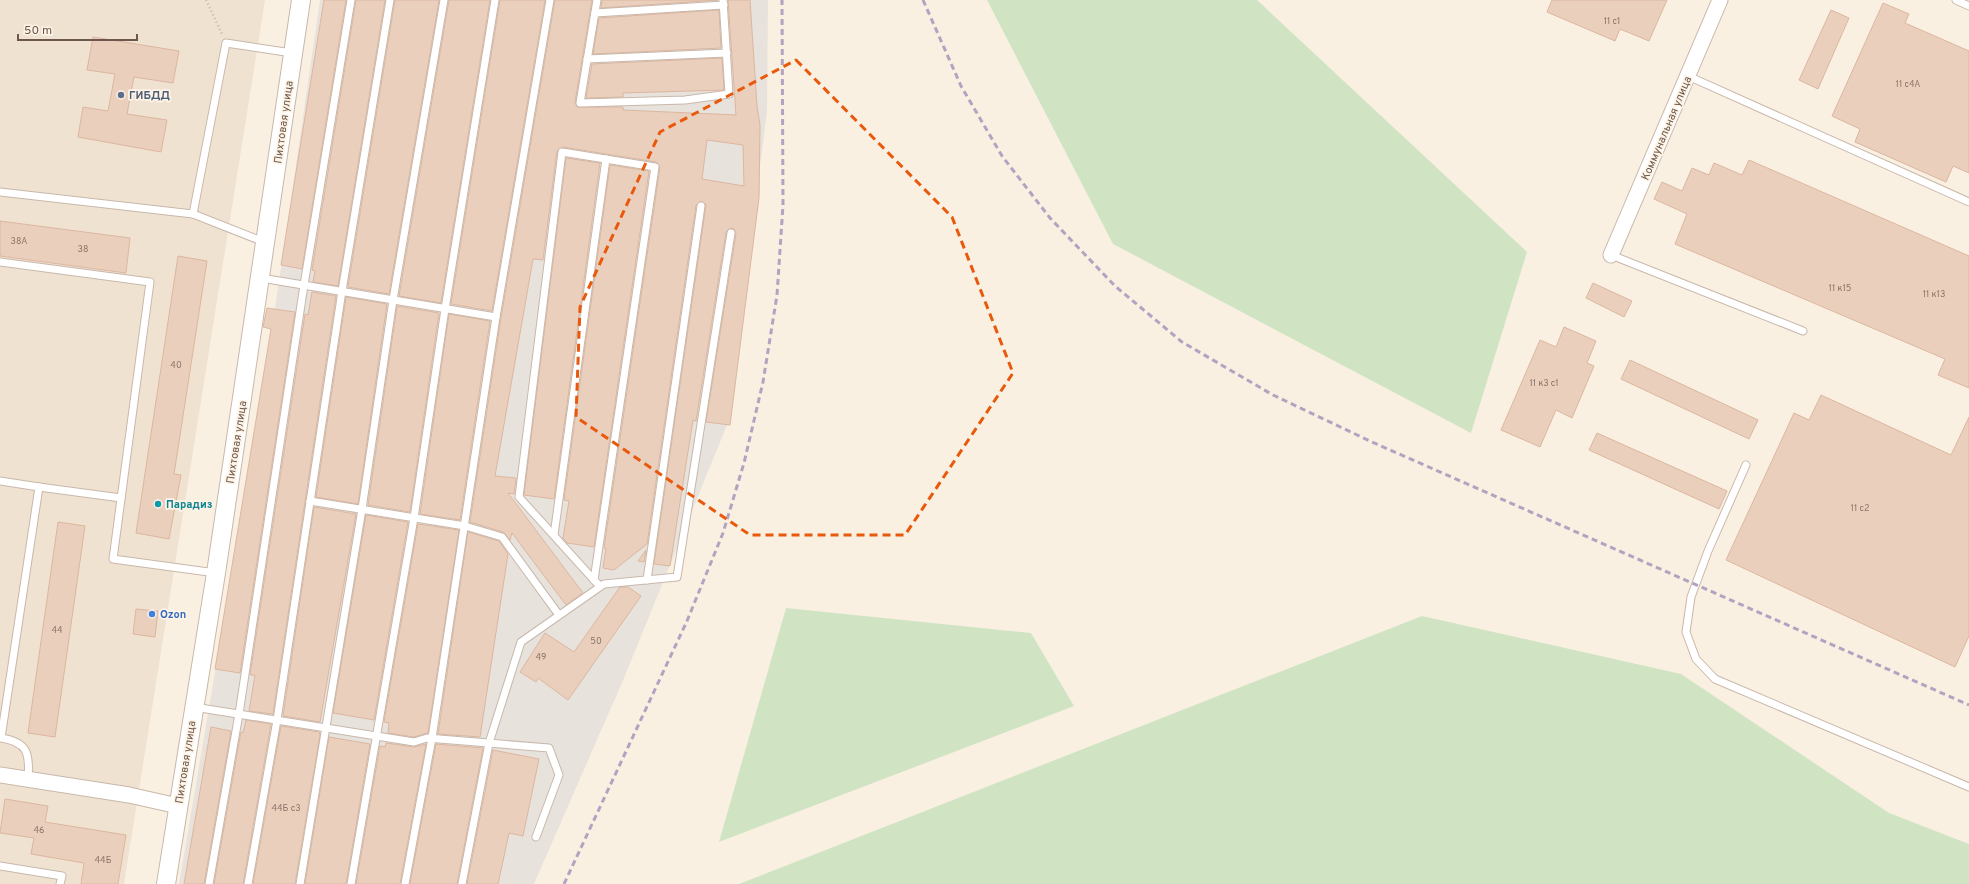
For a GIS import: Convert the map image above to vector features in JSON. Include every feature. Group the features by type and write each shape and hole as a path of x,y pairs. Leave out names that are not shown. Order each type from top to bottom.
{"street":[{"name":"Пихтовая улица","path":"166,884 216,573 261,278 292,53 301,0"},
{"name":"Коммунальная улица","path":"1611,255 1720,0"},
{"path":"0,775 128,795 178,806"}],"lane":[{"path":"210,884 239,714 304,285 351,0"},
{"path":"248,884 277,720 342,291 390,0"},
{"path":"300,884 362,509 393,300 444,0"},
{"path":"351,884 414,518 445,309 495,0"},
{"path":"405,884 432,738 496,317 550,0"},
{"path":"595,13 723,2 729,94 686,100 580,103 597,0"},
{"path":"1956,0 1969,6"},
{"path":"193,214 226,43 292,53"},
{"path":"587,59 727,53"},
{"path":"1688,76 1969,202"},
{"path":"594,580 655,167 562,152 519,496 594,580 600,586"},
{"path":"554,535 606,159"},
{"path":"0,192 193,214 266,243"},
{"path":"647,580 701,206"},
{"path":"462,884 489,743 521,642 604,584 677,577 731,233"},
{"path":"1611,255 1803,331"},
{"path":"0,262 150,282 113,559 216,573"},
{"path":"261,278 496,317"},
{"path":"1746,465 1708,551 1691,597 1686,632 1696,659 1715,679 1969,787"},
{"path":"0,481 121,498"},
{"path":"28,779 30,760 24,748 14,740 1,738 39,487"},
{"path":"310,501 465,526 502,537 559,616"},
{"path":"194,707 414,742 432,738 549,748 559,775 536,837"},
{"path":"0,866 62,876 60,884"}],"path":[{"path":"206,0 226,43"}],"highlighted area":[{"path":"796,60 952,217 1013,373 905,535 750,535 576,417 580,307 660,132"}],"shaded area":[{"path":"0,0 265,0 124,884 0,884"},
{"path":"320,0 768,0 767,111 727,425 624,678 534,884 179,884 264,385"}],"green space":[{"path":"987,0 1257,0 1527,252 1471,433 1113,244"},
{"path":"786,608 1031,633 1074,706 719,842"},
{"path":"1422,616 1681,674 1889,813 1969,844 1969,884 739,884"}],"building":[{"path":"324,0 346,0 302,269 281,265"},
{"path":"356,0 385,0 338,286 313,282 315,271 312,270"},
{"path":"395,0 439,0 389,294 348,287"},
{"path":"449,0 490,0 441,303 399,296"},
{"path":"500,0 545,0 492,311 451,304"},
{"path":"555,0 592,0 575,102 577,107 623,107 623,110 736,115 728,0 750,0 757,106 760,125 759,198 730,425 706,422 736,234 734,229 731,228 726,232 696,421 693,420 670,566 654,564 706,205 701,201 696,205 647,544 614,570 603,568 606,548 604,548 660,167 656,162 563,147 557,151 543,260 533,259 495,476 516,478 514,494 508,493 583,593 566,605 512,533 510,540 503,532 470,522 501,318","holes":["707,140 743,145 744,186 702,179"]},
{"path":"602,0 718,0 601,8"},
{"path":"1552,0 1667,0 1649,41 1620,29 1615,41 1547,12"},
{"path":"1883,3 1909,14 1905,23 1969,51 1969,173 1953,166 1946,182 1855,142 1860,129 1832,116"},
{"path":"719,10 721,48 593,54 599,18"},
{"path":"1831,10 1849,18 1818,89 1799,80"},
{"name":"ГИБДД","path":"93,37 179,51 173,83 134,77 127,114 167,120 161,152 78,137 83,107 108,111 115,74 87,70"},
{"path":"722,58 724,90 623,93 623,97 586,98 592,64"},
{"path":"566,158 600,163 554,499 524,495"},
{"path":"1749,160 1969,256 1969,388 1938,375 1945,359 1675,244 1687,214 1654,199 1662,182 1682,191 1692,168 1709,175 1714,163 1742,175"},
{"path":"610,165 649,171 594,547 567,543 563,538 569,501 564,500"},
{"path":"0,221 130,238 126,273 0,256"},
{"path":"178,256 207,261 174,474 181,475 169,539 136,533"},
{"path":"1593,283 1632,301 1624,317 1586,298"},
{"path":"312,292 336,296 273,714 249,711 255,675 250,675 305,314 308,315"},
{"path":"346,297 387,304 358,504 316,497"},
{"path":"397,306 439,313 410,512 368,505"},
{"path":"267,308 295,312 240,673 215,669 271,329 263,327"},
{"path":"449,314 490,321 460,520 420,514"},
{"path":"1564,327 1596,341 1587,363 1594,366 1572,418 1556,410 1540,447 1501,430 1540,340 1556,347"},
{"path":"1630,360 1758,420 1749,439 1621,379"},
{"path":"1821,395 1951,455 1969,417 1969,636 1955,667 1726,560 1794,413 1809,420"},
{"path":"1597,433 1727,491 1719,509 1589,450"},
{"path":"314,507 356,514 320,722 283,716"},
{"path":"366,515 408,522 374,720 333,713"},
{"path":"58,522 85,526 55,737 28,733"},
{"path":"418,524 459,530 428,733 414,737 388,733 389,723 384,722"},
{"path":"468,532 499,541 508,554 480,737 438,734"},
{"path":"646,550 644,562 638,561"},
{"path":"620,587 628,587 641,596 568,700 538,678 536,682 520,672 545,633 574,652"},
{"path":"136,609 158,611 155,637 133,634"},
{"path":"246,720 271,724 243,884 214,884 241,732 243,733"},
{"path":"281,726 319,732 320,735 295,884 253,884"},
{"path":"211,727 231,731 204,884 184,884"},
{"path":"329,737 370,744 346,884 305,884"},
{"path":"386,743 414,747 426,744 400,884 356,884 380,746 385,747"},
{"path":"436,744 483,748 457,884 410,884"},
{"path":"493,750 539,759 523,836 509,833 498,884 467,884"},
{"path":"5,799 48,806 45,822 126,835 118,884 81,884 84,863 31,854 34,838 0,833"}],"railway":[{"path":"564,884 687,621 723,533 744,463 763,382 777,295 783,205 782,0"},
{"path":"923,0 961,86 1002,156 1050,218 1115,286 1182,342 1273,395 1372,442 1969,705"}],"place":[{"name":"ГИБДД","path":"121,95"},
{"name":"Парадиз","path":"158,504"},
{"name":"Ozon","path":"152,614"}]}
